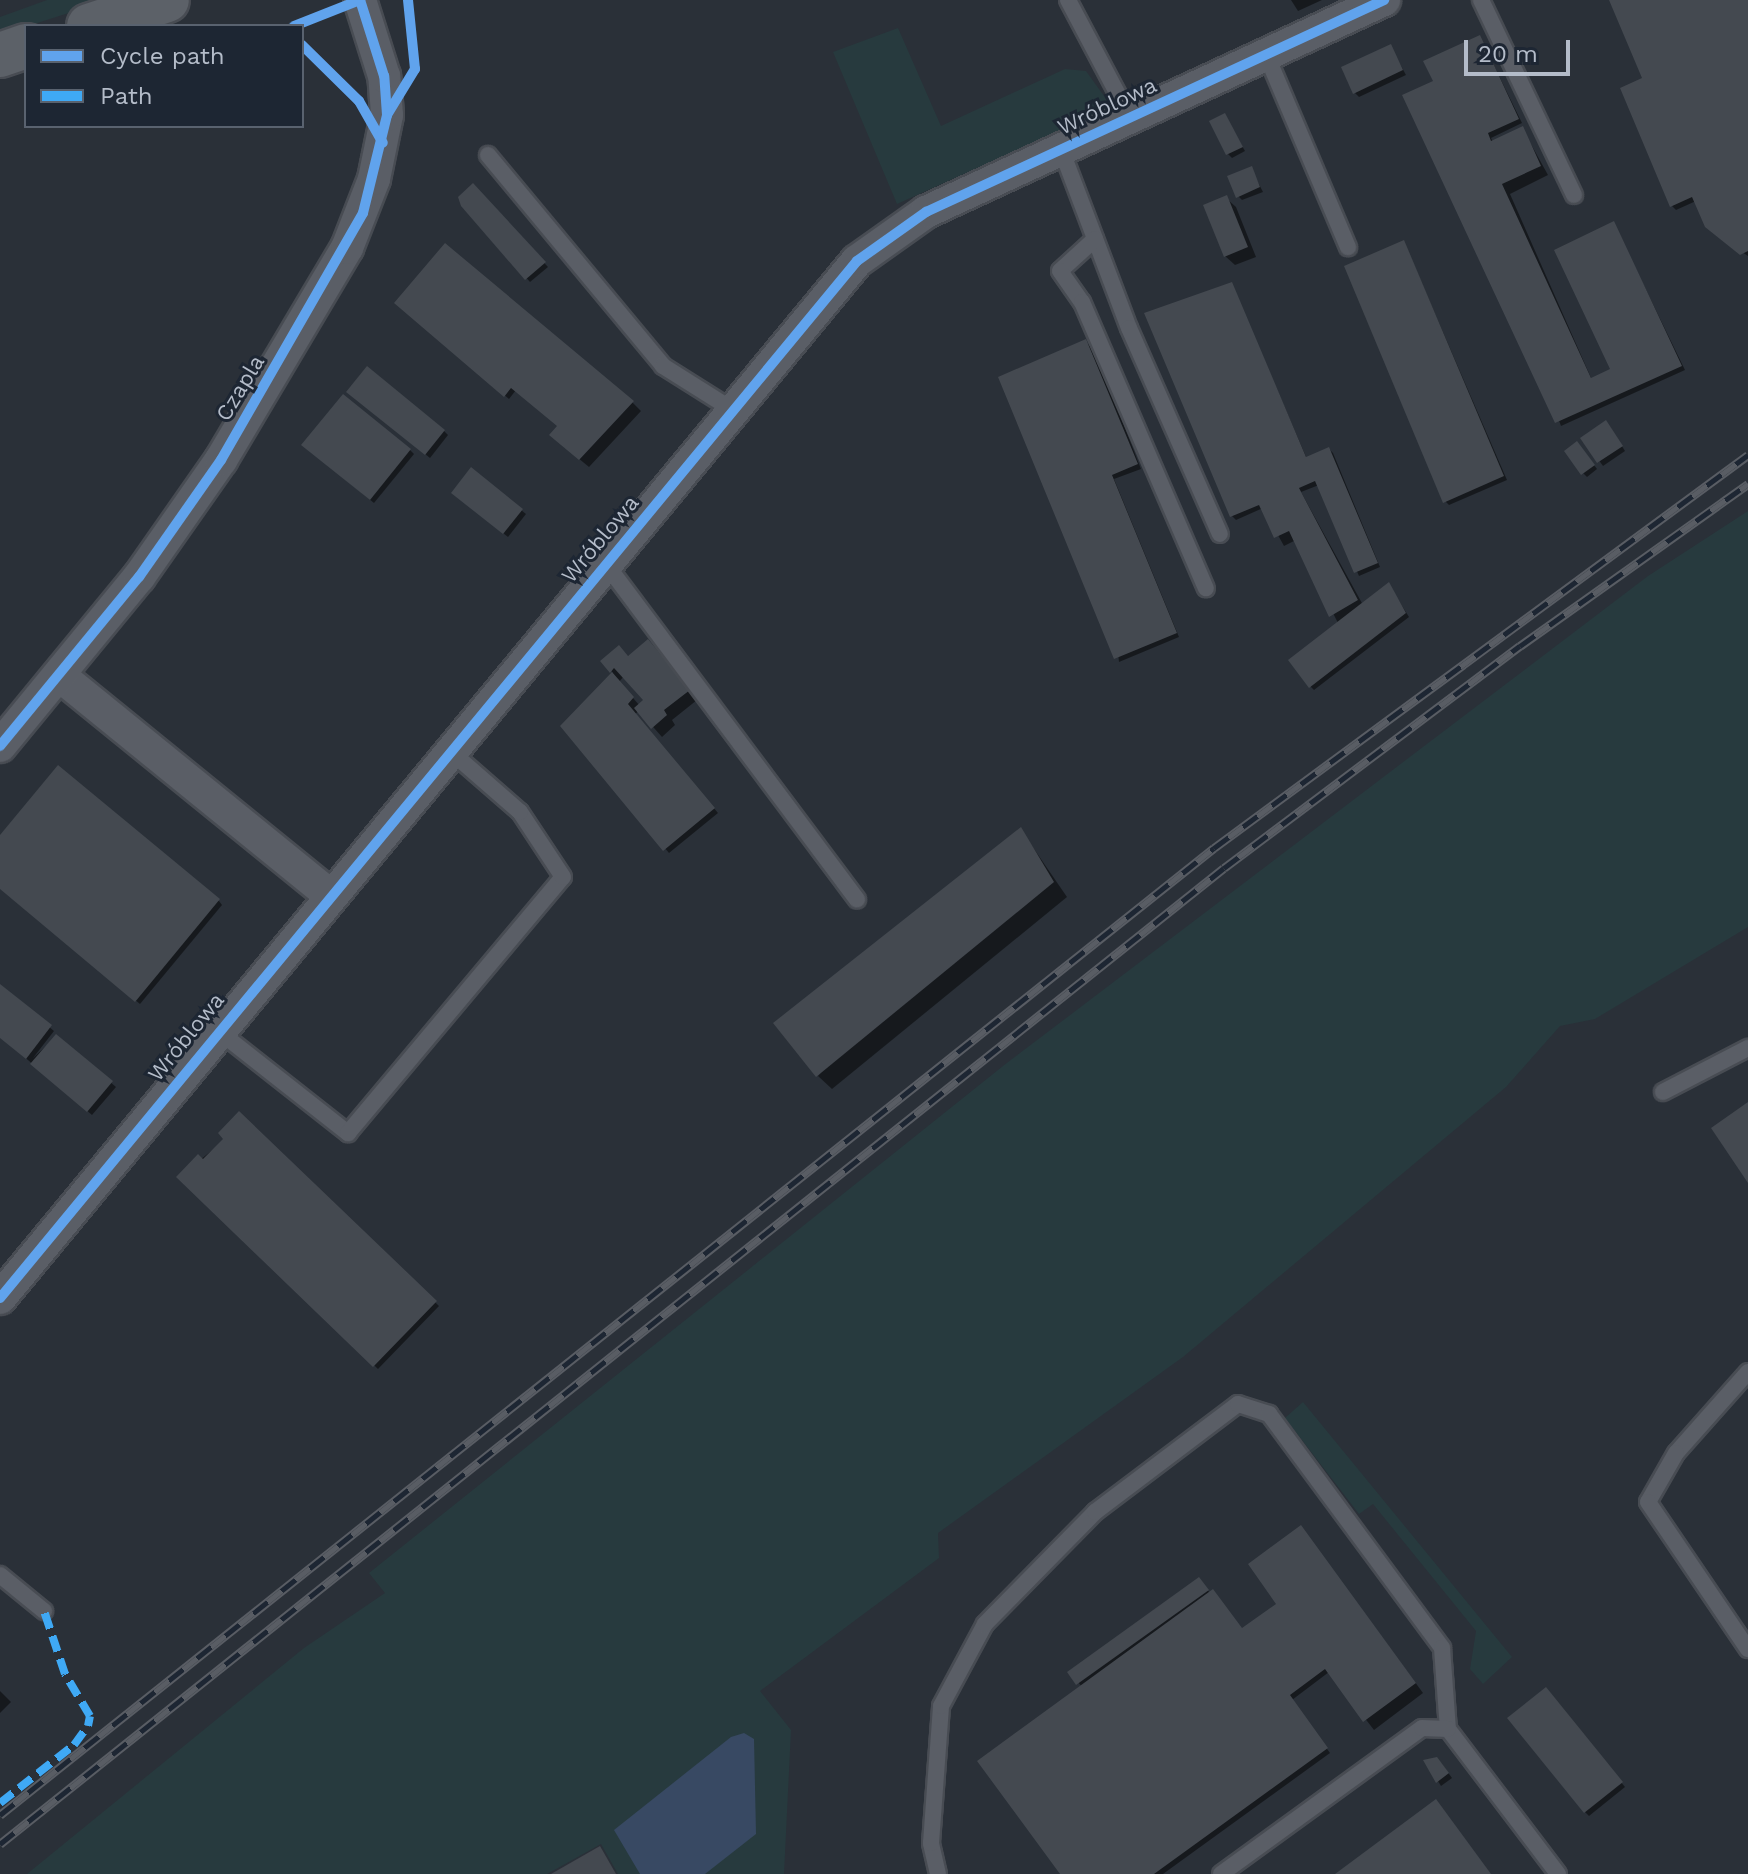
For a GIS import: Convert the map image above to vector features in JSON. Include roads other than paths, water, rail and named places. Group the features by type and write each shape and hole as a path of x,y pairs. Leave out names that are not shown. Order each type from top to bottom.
{"main road":[{"path":"95,24 167,0"},
{"path":"0,55 24,47"}],"street":[{"name":"Czapla","path":"0,746 139,577 221,460 363,213 387,115 384,76 360,0"},
{"name":"Wróblowa","path":"0,1298 217,1030 857,261 926,212 1384,0"},
{"path":"59,675 330,895"}],"lane":[{"path":"1068,0 1130,117"},
{"path":"1481,0 1574,195"},
{"path":"1266,54 1348,247"},
{"path":"1061,149 1095,239 1220,534"},
{"path":"488,155 663,366 733,410"},
{"path":"1095,239 1060,271 1082,302 1206,588"},
{"path":"606,564 857,899"},
{"path":"217,1030 348,1133 563,877 520,812 450,751"},
{"path":"1663,1092 1748,1048"},
{"path":"1748,1372 1676,1453 1648,1502 1748,1649"},
{"path":"938,1874 931,1843 941,1706 985,1624 1095,1512 1238,1404 1269,1414 1442,1648 1448,1729 1558,1874"},
{"path":"0,1575 44,1611"},
{"path":"1221,1874 1422,1728 1448,1729"}],"water":[{"path":"744,1733 754,1739 756,1834 705,1874 640,1874 614,1830 731,1737"}],"railway":[{"path":"0,1815 1214,848 1748,455"},
{"path":"0,1844 1224,868 1520,646 1748,484"}]}
